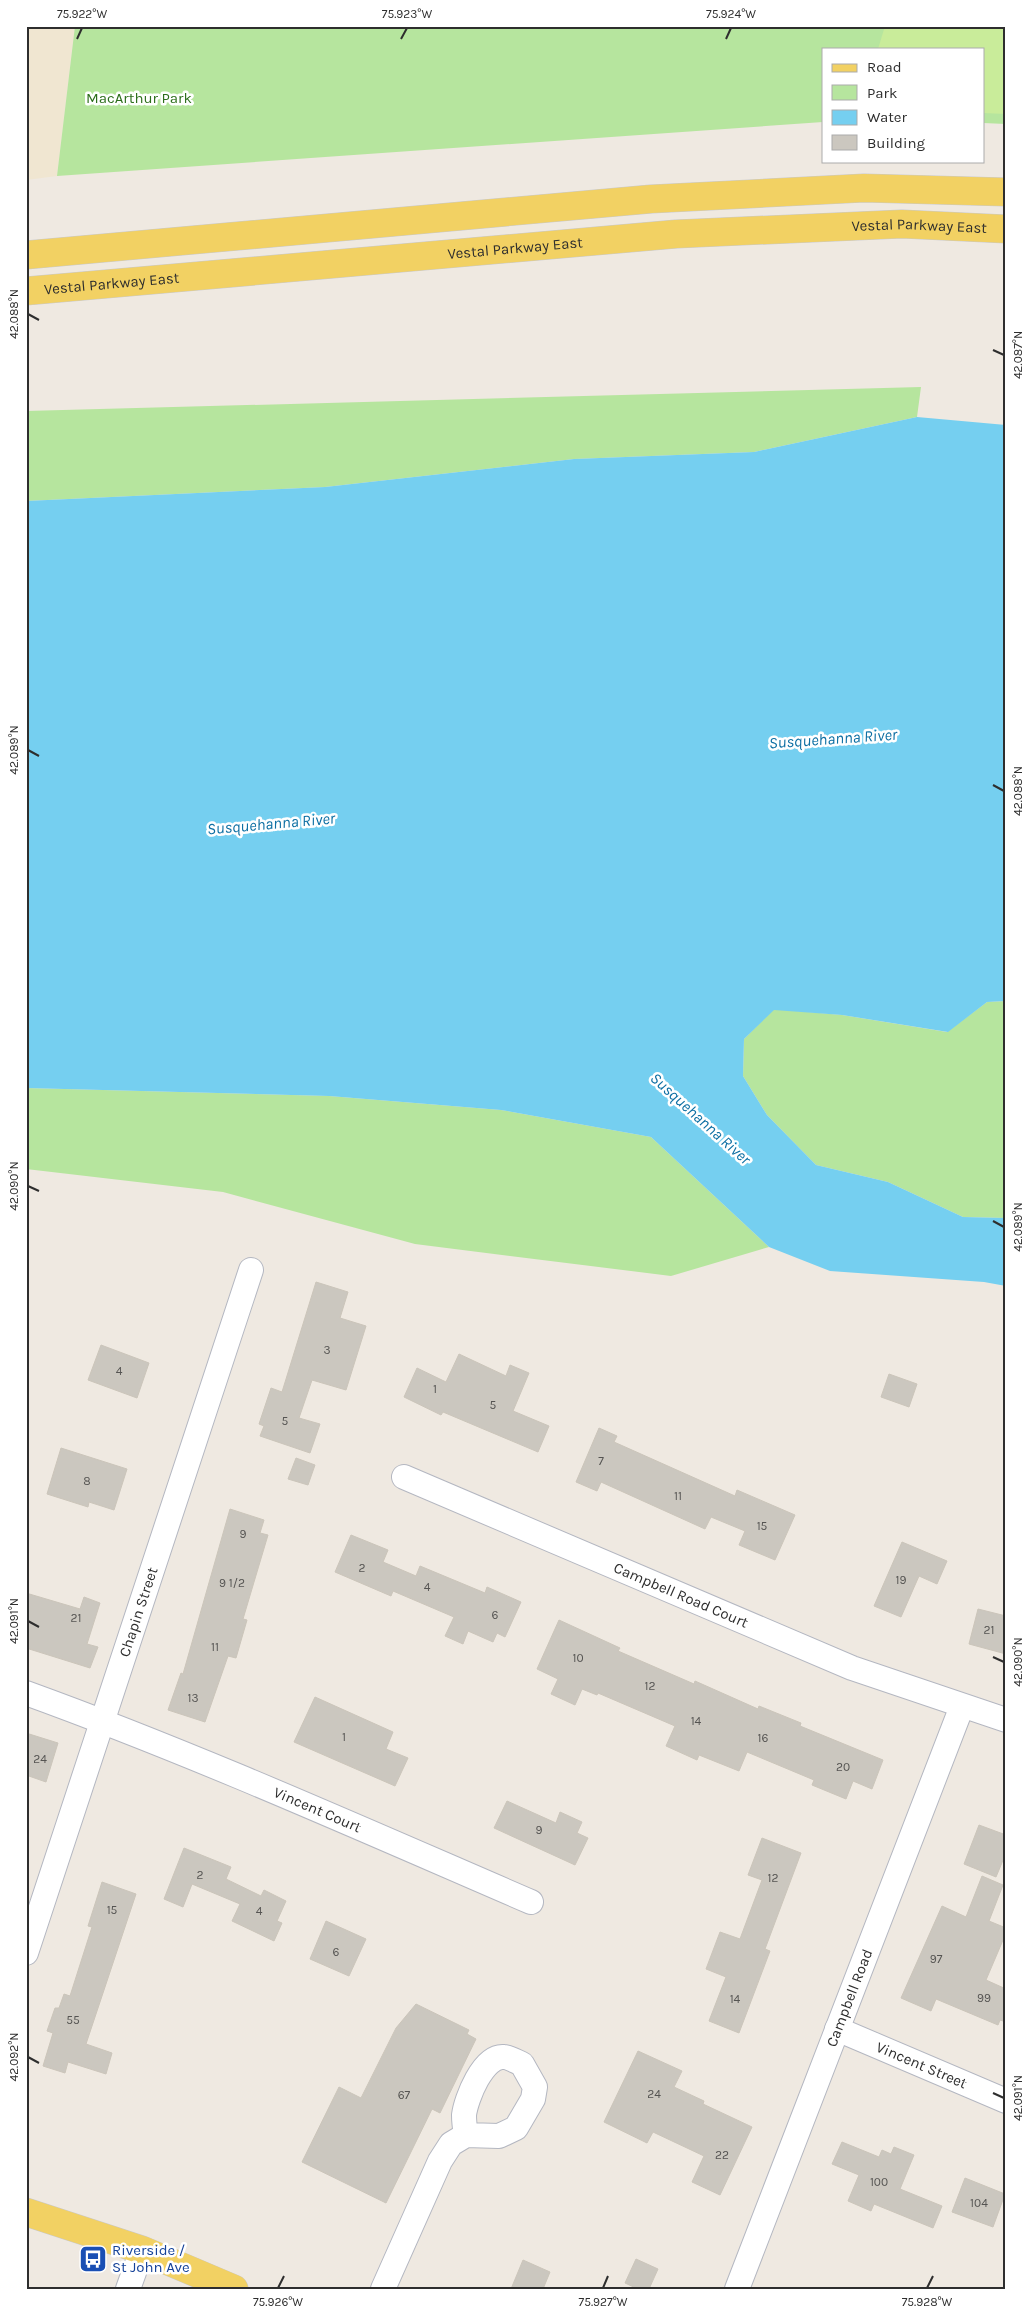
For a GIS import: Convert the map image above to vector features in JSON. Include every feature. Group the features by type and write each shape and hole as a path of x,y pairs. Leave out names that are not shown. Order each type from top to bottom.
{"main road":[{"path":"26,255 651,199 864,188 1006,192"},
{"name":"Vestal Parkway East","path":"26,291 676,234 902,224 1006,230"},
{"path":"26,2212 142,2250 234,2289"}],"street":[{"name":"Chapin Street","path":"26,1953 251,1270"},
{"name":"Campbell Road Court","path":"404,1477 852,1668 1006,1720"},
{"path":"26,1693 102,1721"},
{"name":"Campbell Road","path":"737,2289 962,1706"},
{"name":"Vincent Court","path":"102,1721 230,1772 531,1902"},
{"name":"Vincent Street","path":"837,2029 1006,2101"},
{"path":"382,2289 440,2161 451,2144 466,2135"},
{"path":"128,2289 142,2250"}],"shaded area":[{"path":"26,26 75,26 57,176 26,180"}],"green space":[{"name":"MacArthur Park","path":"75,26 1006,26 1006,124 984,123 984,48 822,48 822,122 57,176"},
{"path":"885,26 1006,26 1006,114 984,113 984,48 878,48"},
{"path":"921,387 917,417 754,452 574,459 325,487 26,501 26,411"},
{"path":"1006,1001 1006,1218 963,1217 888,1182 816,1165 767,1115 743,1076 744,1039 774,1009 842,1015 947,1032 987,1002"},
{"path":"26,1088 329,1096 501,1110 651,1137 769,1247 671,1276 415,1244 223,1192 26,1169"}],"water":[{"name":"Susquehanna River","path":"917,417 1006,425 1006,1001 987,1002 948,1032 842,1015 774,1010 744,1039 743,1076 767,1115 816,1165 888,1182 963,1217 1006,1218 1006,1286 984,1282 830,1271 769,1247 651,1137 501,1110 329,1096 26,1088 26,501 325,487 574,459 754,452"}],"building":[{"path":"316,1282 348,1292 340,1318 366,1326 346,1390 312,1380 299,1418 320,1424 310,1453 260,1436 264,1426 259,1424 271,1388 282,1392"},
{"path":"101,1345 149,1363 137,1398 88,1380"},
{"path":"459,1354 506,1376 510,1365 529,1373 513,1411 549,1426 538,1452 443,1412 441,1415 404,1397 417,1368 446,1382"},
{"path":"889,1374 917,1384 909,1407 881,1397"},
{"path":"599,1428 617,1436 614,1442 735,1496 737,1490 795,1515 775,1560 739,1545 745,1531 711,1517 705,1529 601,1482 597,1491 576,1482"},
{"path":"61,1448 127,1469 114,1510 89,1502 88,1507 47,1494"},
{"path":"296,1458 315,1465 308,1485 288,1479"},
{"path":"230,1509 264,1520 260,1533 268,1535 243,1619 247,1620 236,1658 228,1656 205,1722 168,1710 181,1673 183,1674"},
{"path":"351,1535 388,1550 383,1562 416,1576 420,1566 485,1593 487,1587 521,1602 505,1637 497,1633 493,1642 468,1631 463,1644 445,1636 454,1617 393,1591 391,1596 335,1572"},
{"path":"902,1542 947,1561 937,1584 919,1576 901,1617 874,1606"},
{"path":"26,1593 80,1609 84,1597 100,1603 87,1644 98,1647 90,1668 26,1648"},
{"path":"978,1609 1006,1616 1006,1654 969,1644"},
{"path":"559,1620 620,1648 618,1651 694,1684 695,1681 758,1709 759,1706 801,1723 800,1726 883,1760 872,1789 853,1781 846,1799 812,1785 814,1780 747,1752 739,1771 699,1755 697,1760 666,1746 675,1726 598,1693 597,1695 582,1689 575,1705 551,1694 558,1679 537,1669"},
{"path":"315,1697 393,1732 386,1749 408,1758 395,1786 294,1742"},
{"path":"26,1733 58,1743 46,1782 26,1775"},
{"path":"507,1801 556,1823 560,1812 582,1822 577,1833 588,1838 575,1865 494,1828"},
{"path":"979,1825 1006,1835 1006,1853 996,1877 964,1864"},
{"path":"762,1838 801,1853 765,1949 770,1951 739,2033 709,2021 726,1977 706,1969 720,1932 740,1939 762,1880 748,1875"},
{"path":"184,1848 231,1867 226,1879 261,1896 264,1890 286,1901 277,1921 282,1923 274,1941 232,1921 240,1904 192,1884 183,1907 164,1899"},
{"path":"982,1876 1003,1885 989,1921 1006,1928 1006,1933 986,1980 1006,1989 1006,2022 1000,2020 998,2025 936,1999 931,2011 901,1998 942,1906 966,1917"},
{"path":"102,1882 136,1894 86,2044 112,2053 106,2074 68,2062 65,2073 43,2066 53,2033 47,2031 55,2008 59,2008 64,1994 70,1996 92,1927 88,1926"},
{"path":"326,1921 366,1939 349,1976 310,1959"},
{"path":"416,2004 469,2030 467,2034 476,2039 440,2113 432,2109 386,2203 302,2162 339,2087 361,2098 396,2028"},
{"path":"638,2051 682,2071 674,2087 704,2101 703,2104 752,2127 720,2195 692,2182 704,2156 653,2132 647,2143 604,2122"},
{"path":"842,2142 879,2157 882,2150 891,2154 894,2147 914,2155 900,2189 942,2206 933,2228 874,2204 871,2211 848,2201 859,2175 832,2164"},
{"path":"965,2178 1005,2194 993,2227 952,2212"},
{"path":"636,2259 658,2269 649,2289 638,2289 625,2283"},
{"path":"523,2260 550,2272 543,2289 511,2289"}],"place":[{"name":"Riverside / St John Ave","path":"93,2259"}]}
